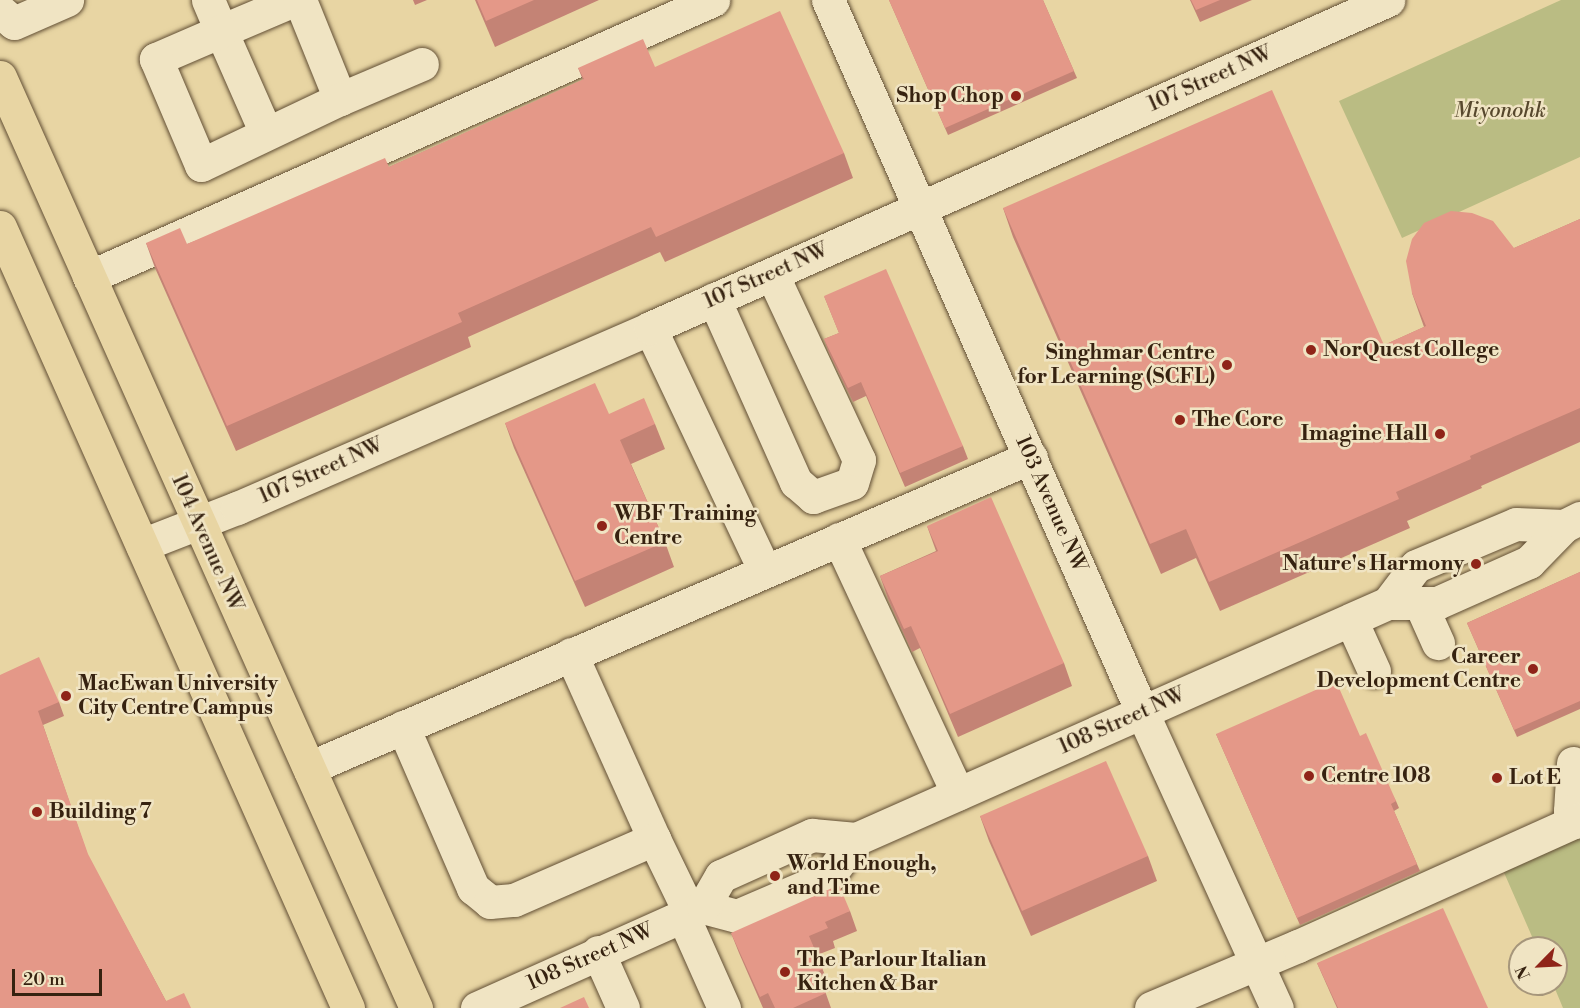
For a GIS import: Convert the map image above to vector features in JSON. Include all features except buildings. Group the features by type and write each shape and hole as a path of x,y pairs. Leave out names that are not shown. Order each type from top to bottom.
{"main road":[{"name":"104 Avenue NW","path":"0,77 416,1008"},
{"path":"0,227 348,1008"}],"street":[{"path":"0,11 14,23 67,0"},
{"path":"208,0 266,133"},
{"path":"294,0 156,59 201,165 340,99 422,64"},
{"path":"300,0 340,99"},
{"path":"89,277 712,0"},
{"name":"103 Avenue NW","path":"828,0 1142,712 1277,1008"},
{"name":"107 Street NW","path":"142,545 650,328 1388,0"},
{"path":"714,299 796,482 813,497 852,483 859,460 772,274"},
{"path":"650,328 765,571"},
{"path":"309,768 1030,457"},
{"name":"108 Street NW","path":"477,1008 598,952 692,912 722,876 812,835 856,839 1388,603 1437,603 1529,562 1572,522"},
{"name":"108 Street NW","path":"1388,603 1416,566 1516,524 1572,522"},
{"path":"840,539 958,794"},
{"path":"1420,603 1438,643"},
{"path":"1351,620 1374,671"},
{"path":"571,654 654,839 692,912 724,1008"},
{"path":"403,727 473,888 490,902 514,900 654,839"},
{"path":"1151,1008 1258,963 1463,871 1523,838 1577,820 1570,811 1573,763"},
{"name":"108 Street NW","path":"692,912 737,916 828,877 856,839"},
{"path":"598,952 623,1008"}],"green space":[{"name":"Miyonohk","path":"1561,0 1580,0 1580,157 1402,238 1339,101"},
{"path":"1580,834 1580,1008 1563,1008 1558,996 1568,996 1568,936 1532,936 1502,868"}],"place":[{"name":"Shop Chop","path":"1016,96"},
{"name":"NorQuest College","path":"1311,350"},
{"name":"Singhmar Centre for Learning (SCFL)","path":"1227,365"},
{"name":"The Core","path":"1180,420"},
{"name":"Imagine Hall","path":"1440,434"},
{"name":"WBF Training Centre","path":"602,526"},
{"name":"Nature's Harmony","path":"1476,564"},
{"name":"Career Development Centre","path":"1533,669"},
{"name":"MacEwan University City Centre Campus","path":"66,696"},
{"name":"Centre 108","path":"1309,776"},
{"name":"Lot E","path":"1497,778"},
{"name":"Building 7","path":"37,812"},
{"name":"World Enough, and Time","path":"775,876"},
{"name":"The Parlour Italian Kitchen & Bar","path":"785,972"}]}
